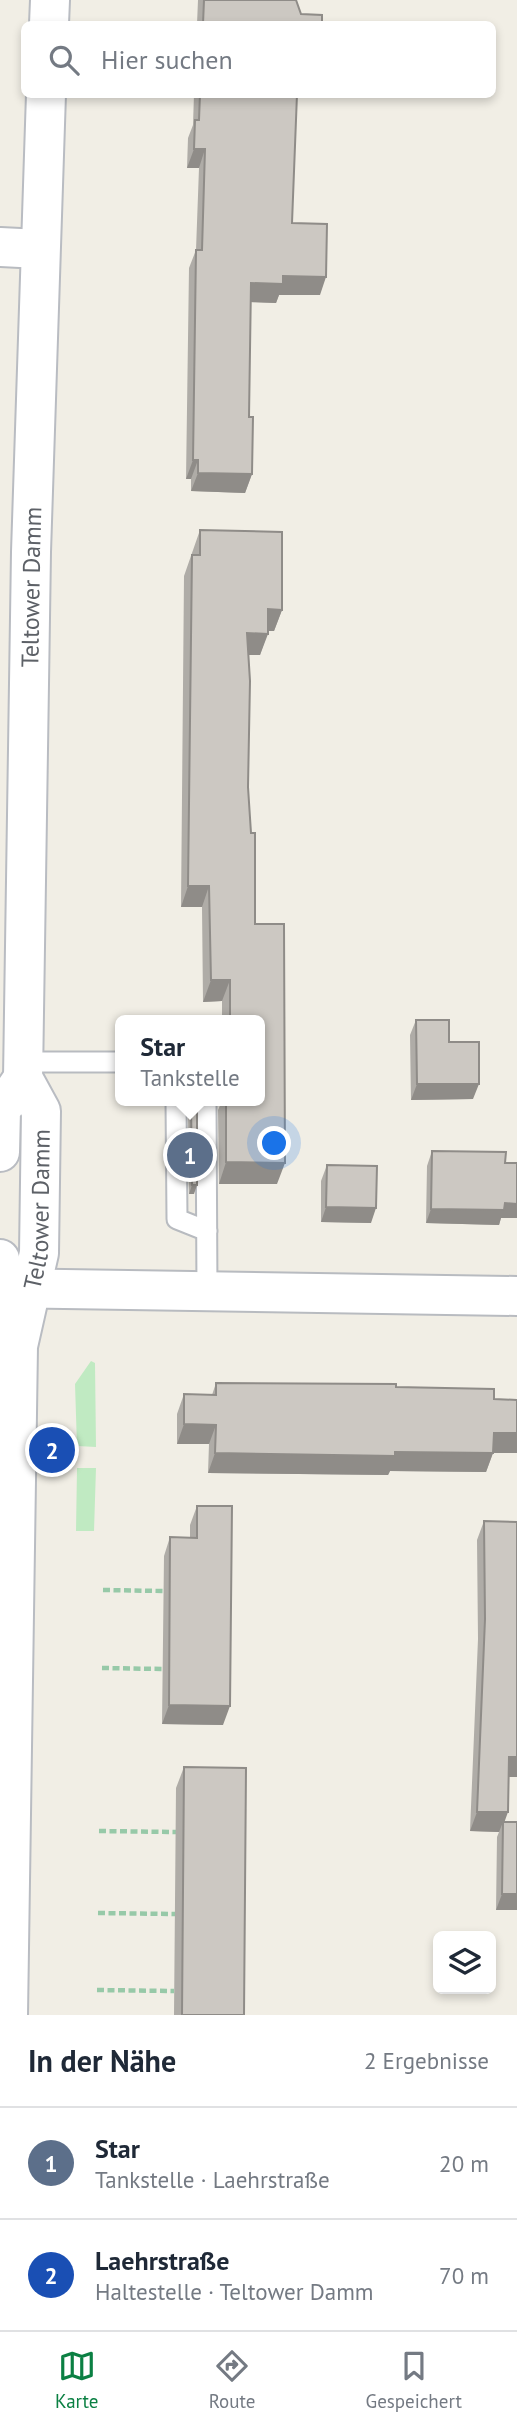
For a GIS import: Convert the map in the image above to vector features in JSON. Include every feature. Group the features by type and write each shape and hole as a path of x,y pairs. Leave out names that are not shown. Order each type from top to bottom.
{"main road":[{"path":"49,21 50,0"},
{"name":"Teltower Damm","path":"8,2015 19,1344 9,1281 39,1253 41,1111 23,1070 31,552 46,98"},
{"path":"0,247 40,249"},
{"name":"Teltower Damm","path":"0,1152 1,1110 23,1070"},
{"path":"9,1281 207,1292 517,1296"}],"lane":[{"path":"23,1070 115,1062"},
{"path":"176,1106 177,1219 207,1231"},
{"path":"206,1106 207,1292"}],"path":[{"path":"103,1590 163,1591"},
{"path":"102,1668 163,1669"},
{"path":"99,1830 176,1832"},
{"path":"98,1913 175,1914"},
{"path":"97,1990 174,1991"}],"green space":[{"path":"91,1361 95,1363 96,1447 77,1446 75,1384"},
{"path":"77,1468 96,1468 94,1531 76,1531"}],"building":[{"path":"204,0 296,0 301,14 322,15 322,21 203,21"},
{"path":"200,98 297,98 292,223 327,224 326,277 283,276 283,284 251,283 249,417 253,417 252,474 198,473 198,460 193,460 196,250 202,250 205,149 194,149 195,120 199,120"},
{"path":"200,530 282,532 282,610 268,609 268,634 247,633 250,681 248,787 251,833 255,833 255,924 284,924 285,1163 226,1162 226,1106 265,1106 265,1015 230,1015 230,980 211,980 209,886 188,886 192,555 200,555"},
{"path":"416,1020 449,1020 449,1042 479,1042 479,1084 417,1084"},
{"path":"191,1106 197,1106 197,1185 192,1185"},
{"path":"432,1151 506,1152 505,1163 517,1163 517,1204 505,1203 504,1210 431,1209"},
{"path":"327,1165 377,1166 376,1208 326,1207"},
{"path":"216,1383 396,1384 396,1387 494,1389 494,1399 517,1400 517,1433 494,1433 493,1453 395,1452 395,1456 215,1453 216,1425 184,1424 184,1394 216,1395"},
{"path":"197,1506 232,1506 230,1706 169,1705 170,1537 197,1538"},
{"path":"484,1521 517,1522 517,1757 509,1757 508,1812 477,1812 485,1619"},
{"path":"184,1767 246,1768 244,2015 182,2015"},
{"path":"503,1822 517,1822 517,1894 502,1894"}],"place":[{"name":"Star","path":"190,1155"},
{"name":"Laehrstraße","path":"52,1450"}]}
